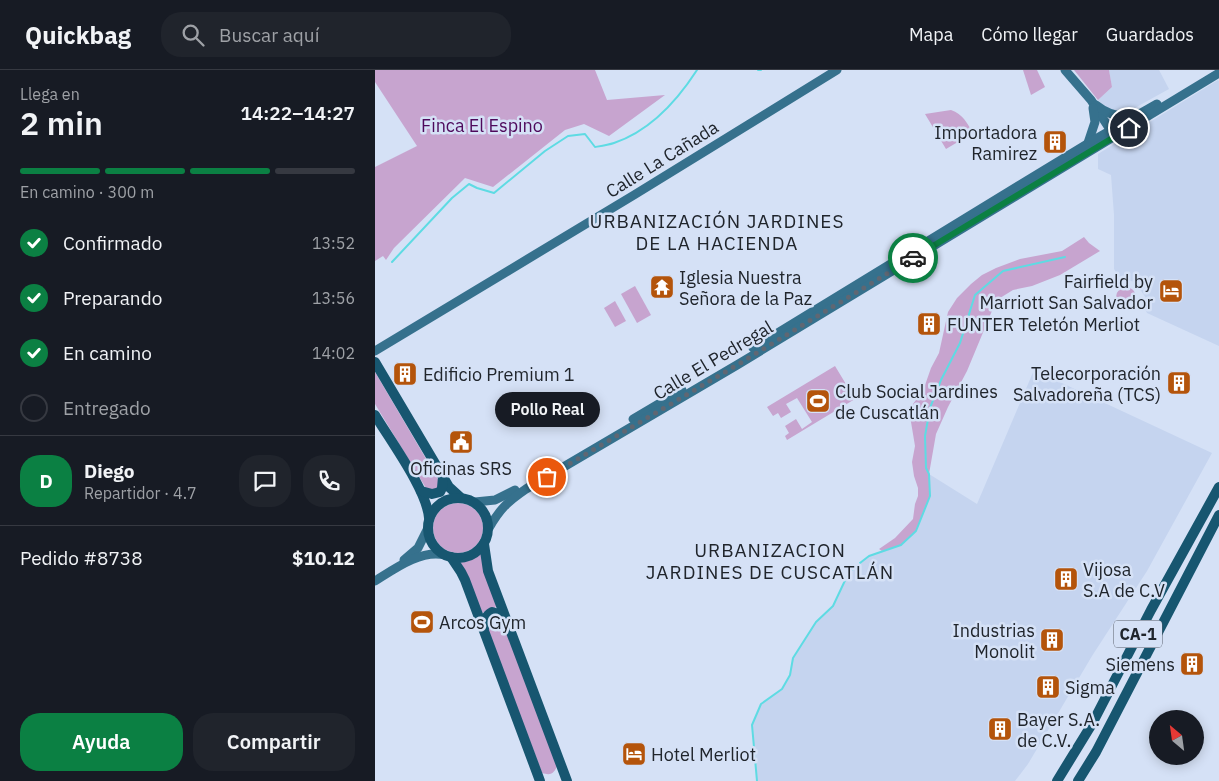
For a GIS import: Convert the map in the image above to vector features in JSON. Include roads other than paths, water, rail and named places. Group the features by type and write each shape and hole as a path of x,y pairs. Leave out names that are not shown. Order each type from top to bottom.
{"main road":[{"name":"Calle La Cañada","path":"375,351 837,70"},
{"path":"1065,70 1091,100 1113,133"},
{"name":"Calle El Pedregal","path":"475,502 495,500 515,490 733,360 1087,144 1113,133 1140,114 1213,70"},
{"name":"Calle El Pedregal","path":"489,528 501,508 526,490 737,365 1113,133 1219,73"},
{"path":"1091,100 1099,107 1119,116 1127,117 1140,114"},
{"path":"1087,144 1095,122 1091,100"},
{"path":"375,362 449,487 460,497 475,502 485,513 489,528 484,544 470,556 463,558 444,555 412,560 375,581"},
{"path":"375,415 421,491 429,508 428,528 419,548 390,572"},
{"path":"421,491 432,494 440,492 443,477"},
{"name":"CA-1","path":"1057,781 1092,724 1151,610 1219,487"},
{"path":"429,518 433,511 445,500 460,497"},
{"name":"CA-1","path":"1078,781 1096,752 1219,515"},
{"path":"428,528 431,541 439,552 461,572 537,778"},
{"path":"484,544 488,571 567,781"},
{"path":"484,632 485,619 487,615 493,612 499,614 509,628"}],"waterway":[{"path":"392,262 452,198 469,184 494,193 545,151 568,136 585,134 595,147 612,144 627,138 651,123 661,114 681,93 697,70"},
{"path":"860,563 869,556 901,545 916,531 930,496 929,474 926,468 925,436 930,408 941,380 960,343 975,295 1003,271 1065,257"},
{"path":"757,781 752,725 761,704 782,689 790,675 793,658 816,622 833,606 849,572 853,569"}],"place":[{"name":"Importadora Ramirez","path":"1055,142"},
{"name":"Iglesia Nuestra Señora de la Paz","path":"662,287"},
{"name":"Fairfield by Marriott San Salvador","path":"1171,291"},
{"name":"FUNTER Teletón Merliot","path":"929,324"},
{"name":"Edificio Premium 1","path":"405,374"},
{"name":"Telecorporación Salvadoreña (TCS)","path":"1179,383"},
{"name":"Club Social Jardines de Cuscatlán","path":"818,401"},
{"name":"Oficinas SRS","path":"461,442"},
{"name":"Pollo Real","path":"547,477"},
{"name":"Vijosa S.A de C.V","path":"1066,579"},
{"name":"Arcos Gym","path":"422,622"},
{"name":"Industrias Monolit","path":"1052,640"},
{"name":"Siemens","path":"1192,664"},
{"name":"Sigma","path":"1048,687"},
{"name":"Bayer S.A. de C.V.","path":"1000,729"},
{"name":"Hotel Merliot","path":"634,754"}],"district":[{"name":"URBANIZACIÓN JARDINES DE LA HACIENDA","path":"717,232"},
{"name":"URBANIZACION JARDINES DE CUSCATLÁN","path":"770,561"}],"park label":[{"name":"Finca El Espino","path":"482,125"}]}
